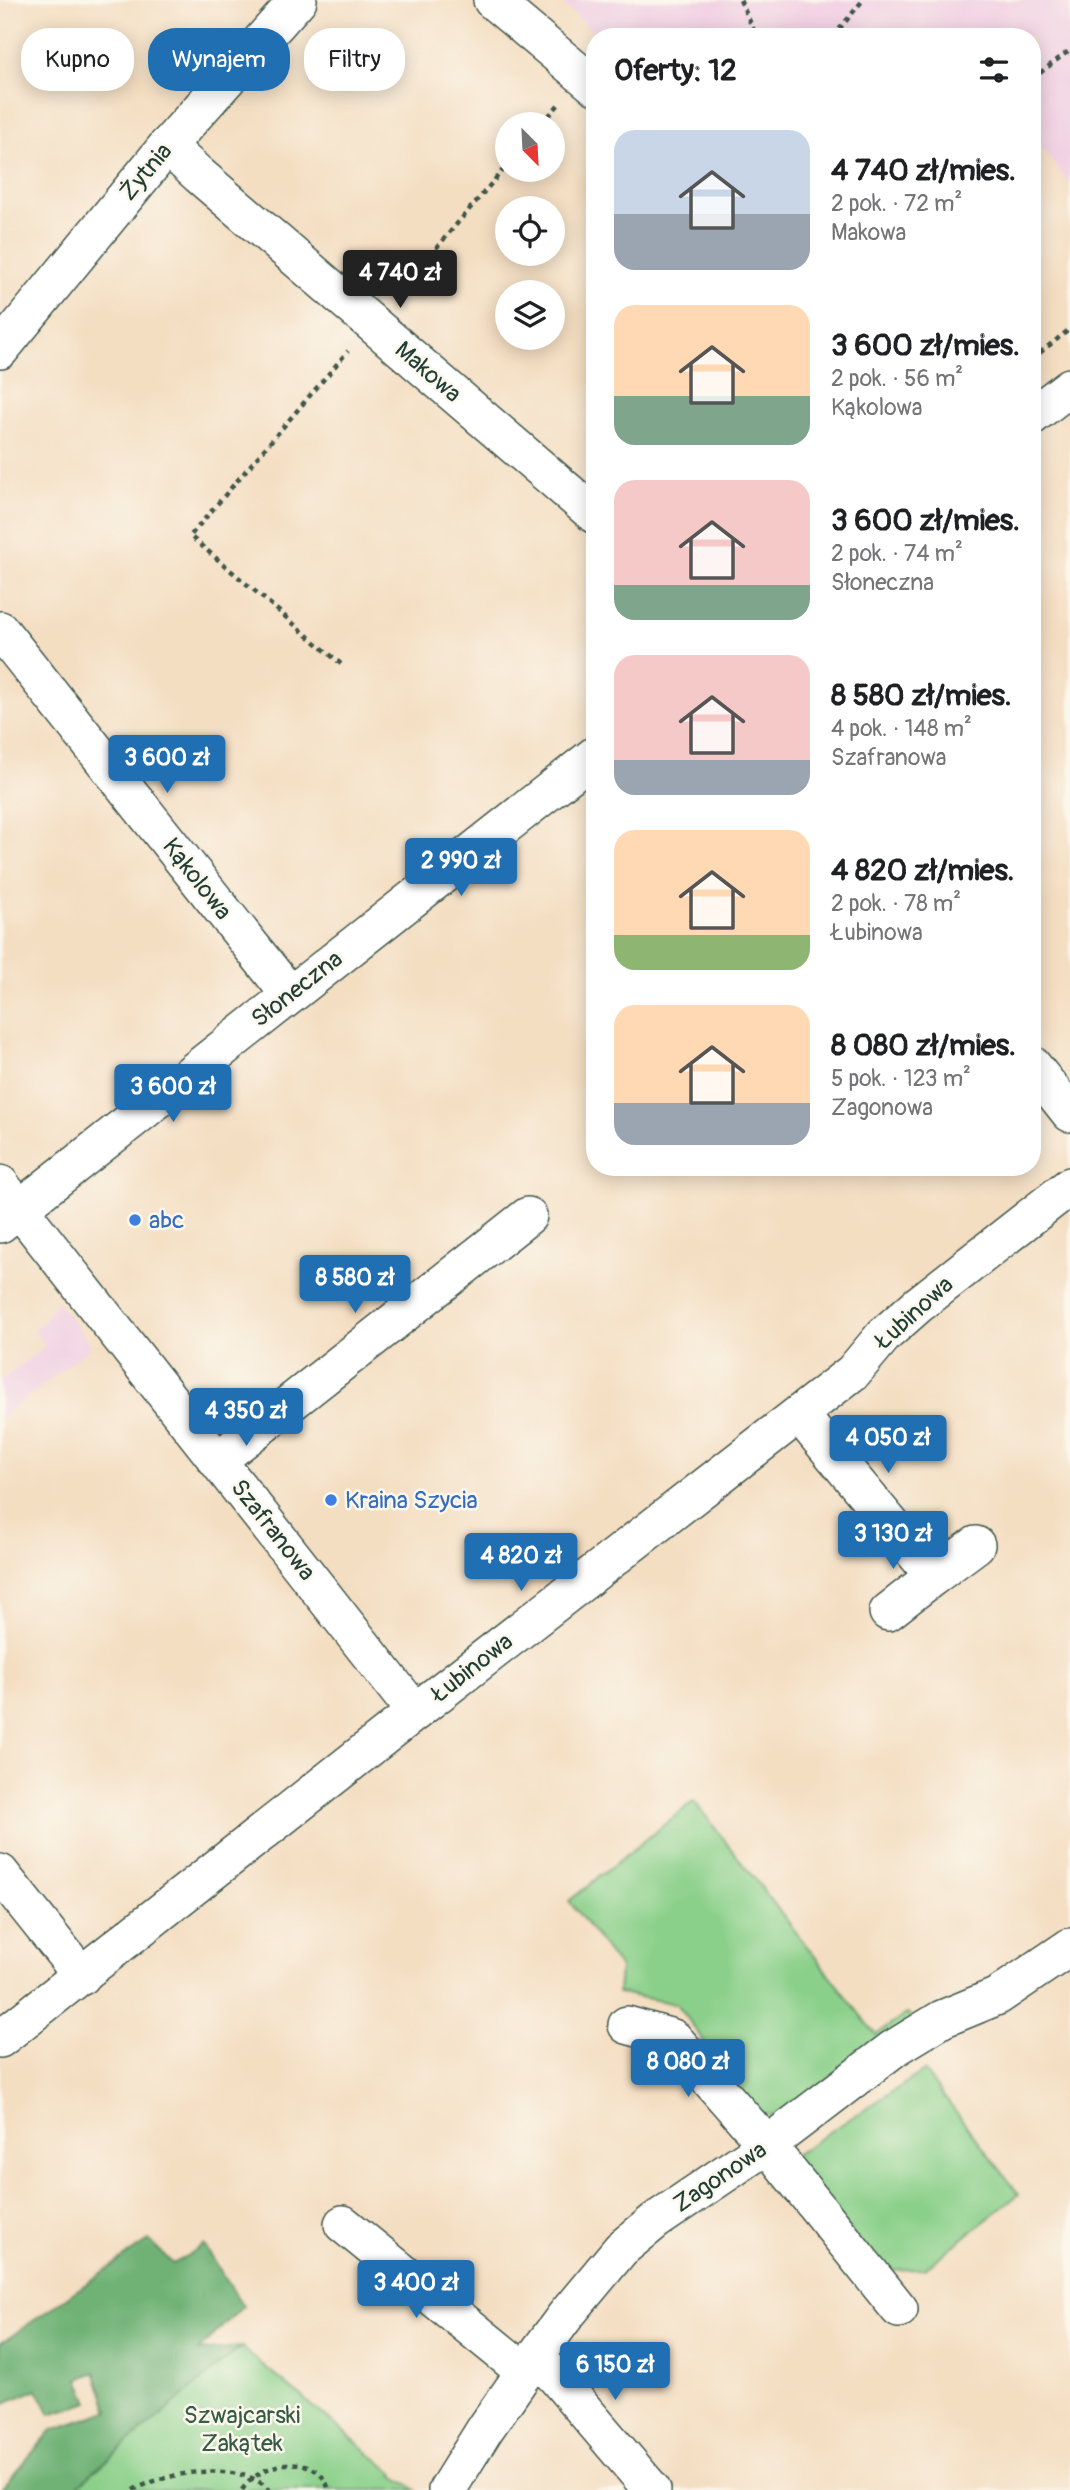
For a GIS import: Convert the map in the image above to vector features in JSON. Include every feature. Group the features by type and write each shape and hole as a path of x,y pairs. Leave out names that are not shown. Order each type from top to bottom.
{"street":[{"name":"Żytnia","path":"0,350 167,146 298,0"},
{"path":"492,0 581,90"},
{"name":"Makowa","path":"167,146 586,507"},
{"path":"1041,409 1070,387"},
{"name":"Kąkolowa","path":"0,630 290,995"},
{"name":"Słoneczna","path":"6,1206 290,995 586,762"},
{"path":"1041,1076 1070,1113"},
{"name":"Łubinowa","path":"0,2039 853,1372 884,1335 918,1305 1070,1186"},
{"name":"Szafranowa","path":"6,1206 218,1460 415,1713"},
{"path":"218,1460 528,1216"},
{"path":"799,1414 934,1576"},
{"path":"888,1612 976,1545"},
{"path":"0,1873 82,1976"},
{"name":"Zagonowa","path":"447,2490 530,2365 581,2296 621,2249 655,2221 767,2145 893,2049 942,2019 998,1996 1070,1947"},
{"path":"627,2025 673,2038 767,2145 899,2309"},
{"path":"343,2224 530,2365 555,2375 652,2490"}],"path":[{"path":"740,0 753,28"},
{"path":"840,28 863,0"},
{"path":"1041,72 1070,50"},
{"path":"556,112 581,90"},
{"path":"341,664 190,536 495,179"},
{"path":"1041,352 1070,329"},
{"path":"242,2490 253,2478 274,2466 290,2462 315,2469 326,2480 329,2490"},
{"path":"133,2490 172,2476 212,2471 253,2478 270,2490"}],"shaded area":[{"path":"558,0 1070,0 1070,185 1041,147 1041,28 590,28"},
{"path":"57,1301 92,1346 0,1419 0,1381 45,1346 33,1330 45,1320"}],"green space":[{"path":"694,1801 876,2035 908,2013 913,2019 777,2116 756,2113 677,2004 618,1993 620,1968 569,1901"},
{"path":"924,2071 1019,2194 924,2269 881,2270 791,2157"},
{"path":"149,2240 173,2264 204,2245 243,2306 198,2351 241,2347 72,2490 0,2490 52,2430 109,2411 95,2372 79,2379 89,2402 50,2414 37,2389 0,2405 0,2344"},
{"name":"Szwajcarski Zakątek","path":"241,2347 395,2474 394,2476 416,2490 72,2490"}],"place":[{"name":"abc","path":"135,1220"},
{"name":"Kraina Szycia","path":"331,1500"}]}
